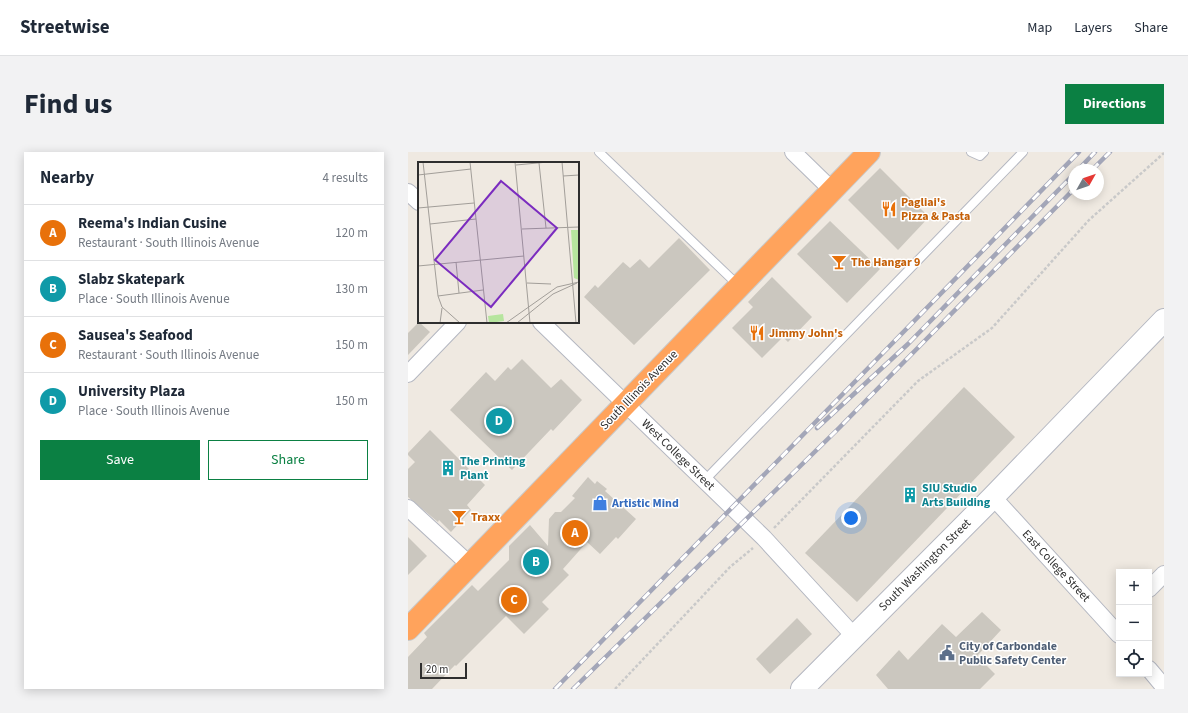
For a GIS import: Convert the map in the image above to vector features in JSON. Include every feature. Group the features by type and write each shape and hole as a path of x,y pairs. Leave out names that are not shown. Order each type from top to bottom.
{"highway":[{"name":"South Illinois Avenue","path":"408,629 869,152"}],"street":[{"path":"793,152 832,190"},
{"path":"408,192 418,201"},
{"name":"South Washington Street","path":"802,689 993,497 1164,320"},
{"path":"408,374 457,323"},
{"name":"West College Street","path":"543,323 764,538"},
{"name":"East College Street","path":"993,497 1116,627"},
{"path":"408,508 470,565"},
{"path":"764,538 854,636"},
{"path":"1152,586 1164,574"},
{"path":"1152,673 1164,687"}],"lane":[{"path":"599,152 739,286"},
{"path":"971,152 980,156 984,152"},
{"path":"704,481 1023,152"}],"path":[{"path":"615,689 730,567 764,538 918,381 992,328 1089,220 1164,153"}],"building":[{"name":"Pagliai's Pizza & Pasta","path":"880,168 929,217 898,250 848,200"},
{"name":"The Hangar 9","path":"830,221 880,269 847,303 797,254"},
{"path":"679,238 710,270 634,345 584,297 595,285 598,288 623,262 630,268 640,259 649,268"},
{"path":"772,277 812,317 788,342 783,337 762,358 732,328 753,307 748,302"},
{"path":"418,323 420,323 430,332 408,355 408,333"},
{"path":"522,359 551,388 561,379 582,400 553,431 551,429 512,470 450,410 486,372 495,381 508,367 511,370"},
{"name":"SIU Studio Arts Building","path":"964,387 1015,437 857,602 805,553"},
{"path":"430,430 485,485 467,505 471,510 451,532 439,520 438,522 408,497 408,469 415,462 408,455 408,453"},
{"path":"588,477 595,484 597,481 607,489 605,491 636,519 618,539 616,537 600,554 587,542 563,569 569,575 542,602 549,609 524,634 506,616 432,689 408,689 408,657 427,637 424,633 472,585 478,591 509,560 509,546 530,525 548,546 549,519 555,512 561,512 575,498 572,496"},
{"path":"408,537 427,556 408,575"},
{"name":"City of Carbondale Public Safety Center","path":"982,612 1001,630 977,656 995,674 980,689 888,689 876,675 899,650 908,660 942,624 956,637"},
{"path":"797,618 812,634 770,674 756,659"}],"railway":[{"path":"555,689 1079,152"},
{"path":"1084,164 1095,152"},
{"path":"1098,164 1110,152"},
{"path":"817,428 908,344 1068,180"},
{"path":"573,689 839,428 1068,195"}],"place":[{"name":"Pagliai's Pizza & Pasta","path":"889,209"},
{"name":"The Hangar 9","path":"839,262"},
{"name":"Jimmy John's","path":"757,333"},
{"name":"University Plaza","path":"499,421"},
{"name":"The Printing Plant","path":"448,468"},
{"name":"SIU Studio Arts Building","path":"910,495"},
{"name":"Artistic Mind","path":"600,503"},
{"name":"Traxx","path":"459,517"},
{"name":"Reema's Indian Cusine","path":"575,533"},
{"name":"Slabz Skatepark","path":"536,562"},
{"name":"Sausea's Seafood","path":"514,600"},
{"name":"City of Carbondale Public Safety Center","path":"947,653"}]}
